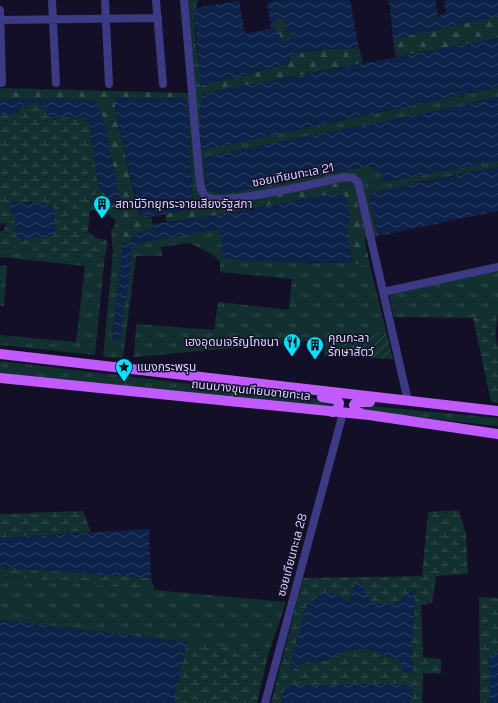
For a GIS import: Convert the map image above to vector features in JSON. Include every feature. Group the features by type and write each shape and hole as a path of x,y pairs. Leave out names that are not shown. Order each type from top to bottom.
{"main road":[{"name":"ถนนบางขุนเทียนชายทะเล","path":"0,354 498,411"},
{"path":"158,373 246,388 335,399 339,403 338,409 332,412"},
{"name":"ถนนบางขุนเทียนชายทะเล","path":"0,378 365,415 498,434"},
{"path":"365,415 354,408 356,402 482,415 498,414"}],"street":[{"path":"52,0 56,83"},
{"path":"105,0 109,84"},
{"path":"156,0 163,84"},
{"name":"ซอยเทียนทะเล 21","path":"184,0 199,175 204,194 209,198 218,200 266,193 344,177 353,178 358,182 408,401"},
{"path":"0,10 2,83"},
{"path":"0,20 158,18"},
{"path":"383,292 498,267"},
{"name":"ซอยเทียนทะเล 28","path":"265,703 342,413"}],"green space":[{"path":"182,0 198,0 194,22 202,95 202,150 498,87 498,97 436,111 204,157 206,190 223,194 368,166 382,173 384,182 498,161 498,167 419,182 369,199 378,236 364,239 353,183 348,181 193,208 188,109 185,98 190,93"},
{"path":"498,16 498,38 396,57 393,39"},
{"path":"280,18 284,19 287,33 293,34 293,38 290,41 284,42 281,40 279,33 276,31 274,25 276,20"},
{"path":"359,48 363,63 202,94 201,86 290,63 289,55 325,49"},
{"path":"0,88 190,93 185,98 115,99 115,109 139,215 151,217 154,228 138,233 127,243 117,244 116,221 100,207 93,197 99,188 121,212 120,198 101,111 82,99 0,99"},
{"path":"33,102 42,105 48,116 88,118 99,188 93,197 105,211 90,211 88,232 96,238 106,240 108,245 105,254 0,248 0,232 4,230 7,222 0,225 0,114 17,114 21,106","holes":["13,202 32,202 47,238 16,236"]},
{"path":"348,181 353,183 370,266 345,263 353,261 347,238 349,214 327,195 212,216 167,222 165,214"},
{"path":"116,221 117,244 123,244 112,341 119,340 131,261 130,246 142,242 219,229 308,263 345,263 370,266 387,334 134,357 136,324 214,330 218,302 289,310 292,279 220,272 220,262 212,254 189,243 161,247 162,256 136,256 123,358 103,357 113,252 111,232"},
{"path":"0,248 105,254 95,355 0,345 0,335 76,342 85,266 0,257"},
{"path":"0,266 7,266 4,306 0,306"},
{"path":"498,271 498,313 473,318 394,317 389,294"},
{"path":"498,313 495,336 498,347 498,403 491,401 473,318"},
{"path":"387,334 393,359 324,355 325,339"},
{"path":"0,361 333,401 334,407 0,374"},
{"path":"361,405 498,418 498,426 395,415 359,409"},
{"path":"459,510 466,535 468,574 436,576 432,603 421,605 423,657 441,659 441,674 423,673 422,703 409,703 413,697 285,689 281,703 271,703 303,578 422,576 428,512","holes":["355,583 364,590 371,603 393,606 415,588 411,644 413,671 400,658 392,659 364,649 345,651 326,660 303,664 292,670 339,596 349,603"]},
{"path":"83,511 91,532 0,538 0,514"},
{"path":"0,567 151,578 154,590 0,576"},
{"path":"0,576 286,602 269,652 0,620"},
{"path":"479,597 498,598 498,653 496,653 489,703 480,703"},
{"path":"187,642 269,652 257,703 175,703 175,691"}],"water":[{"path":"277,0 350,0 359,48 325,49 289,55 290,63 201,86 194,13 195,8 239,1 245,34 271,28 267,3","holes":["280,18 284,19 287,33 293,34 293,38 290,41 284,42 281,40 274,25 276,20"]},
{"path":"389,0 435,0 438,16 446,12 444,0 498,0 498,16 393,39"},
{"path":"498,38 498,87 202,150 199,135 202,94"},
{"path":"498,97 498,161 384,182 382,173 368,166 223,194 206,190 204,157 436,111"},
{"path":"115,98 185,98 188,109 193,208 151,217 140,215 115,109"},
{"path":"0,99 82,99 95,101 101,111 122,212 99,188 88,118 48,116 42,105 33,102 21,106 17,114 0,114"},
{"path":"498,167 498,211 378,236 369,199 373,192"},
{"path":"345,194 349,214 347,238 353,261 345,263 244,261 224,258 219,229 142,242 131,246 132,261 119,340 112,342 123,244 127,243 138,233 154,228 153,224 212,216 327,195"},
{"path":"13,202 47,204 55,209 55,235 23,240 16,236 15,216 10,210 10,204"},
{"path":"149,529 151,578 0,567 0,538"},
{"path":"361,581 372,603 392,606 415,588 415,610 411,644 413,671 404,674 399,658 392,659 370,650 358,649 343,652 332,658 306,663 291,671 292,657 307,604 326,592 339,596 349,603 355,583"},
{"path":"0,620 187,642 175,691 175,703 0,703"},
{"path":"498,653 498,703 489,703 490,693 488,658"},
{"path":"406,684 412,687 413,697 409,703 281,703 285,689 293,685"}],"place":[{"name":"สถานีวิทยุกระจายเสียงรัฐสภา","path":"102,219"},
{"name":"เฮงอุดมเจริญโภชนา","path":"292,357"},
{"name":"คุณกะลา รักษาสัตว์","path":"315,360"},
{"name":"แมงกระพรุน","path":"124,382"}]}
